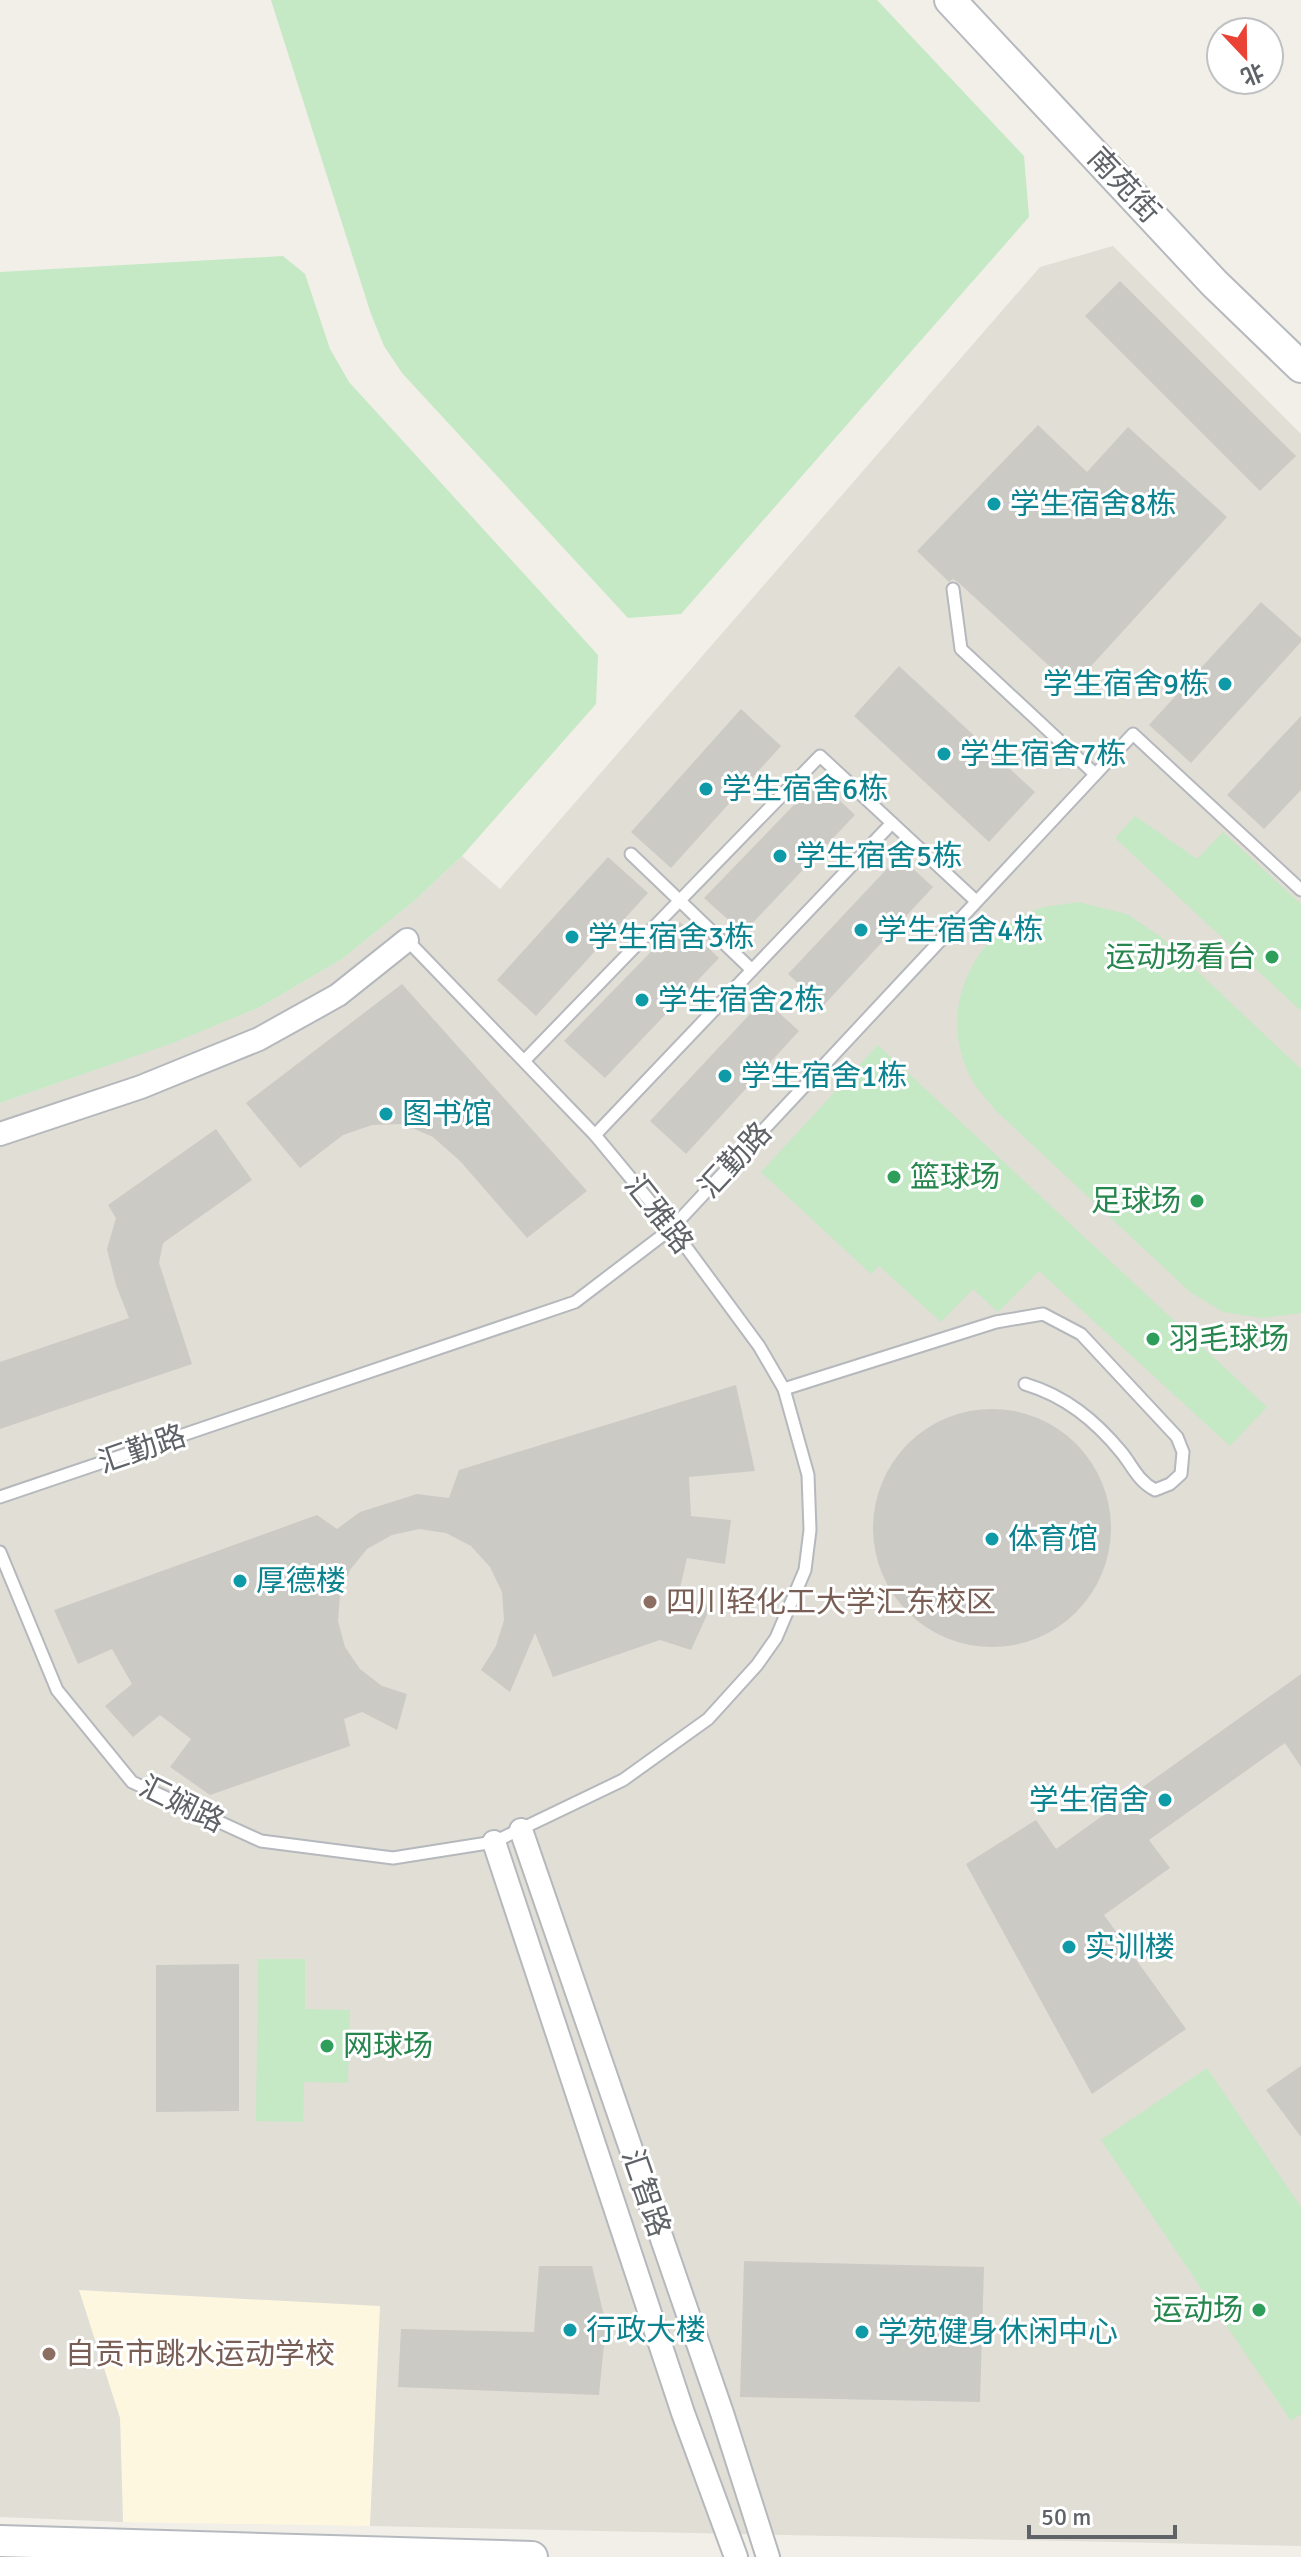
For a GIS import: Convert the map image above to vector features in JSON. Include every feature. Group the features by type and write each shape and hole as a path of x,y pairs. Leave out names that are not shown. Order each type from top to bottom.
{"main road":[{"name":"南苑街","path":"950,0 1214,283 1301,367"},
{"path":"0,2541 532,2557"}],"street":[{"name":"汇雅路","path":"0,1134 141,1087 259,1039 338,995 407,940"},
{"name":"汇智路","path":"521,1830 722,2413 768,2557"},
{"name":"汇智路","path":"494,1842 683,2413 736,2557"}],"lane":[{"path":"953,589 961,649 1095,774"},
{"name":"汇勤路","path":"0,1497 575,1302 672,1228 1133,734 1301,890"},
{"path":"525,1060 820,756 976,901"},
{"path":"595,1135 892,823"},
{"path":"631,854 752,970"},
{"name":"汇雅路","path":"407,940 595,1135 672,1228 759,1346 784,1389 808,1475 810,1530 805,1570 776,1638 757,1665 708,1719 623,1780 494,1842"},
{"path":"784,1389 996,1322 1043,1314 1081,1334 1177,1437 1183,1452 1181,1474 1170,1484 1155,1490 1142,1484 1103,1430 1050,1391 1025,1384"},
{"name":"汇娴路","path":"0,1552 57,1690 132,1782 261,1841 393,1858 494,1842"}],"shaded area":[{"name":"四川轻化工大学汇东校区","path":"1113,246 1301,434 1301,2546 370,2526 380,2306 79,2290 120,2418 123,2522 0,2517 0,1103 172,1043 260,1007 342,959 414,901 462,856 500,889 1040,267"},
{"path":"78,2290 381,2306 370,2526 123,2522 120,2418"}],"green space":[{"path":"271,0 877,0 1024,156 1029,217 681,614 628,618 402,373 384,346 371,314"},
{"path":"283,256 305,274 330,349 349,382 598,655 596,704 462,856 414,901 342,959 260,1007 173,1043 0,1103 0,272"},
{"name":"运动场看台","path":"1135,816 1197,859 1223,832 1301,904 1301,1011 1115,838"},
{"name":"足球场","path":"1078,902 1127,914 1161,937 1301,1069 1301,1313 1262,1318 1223,1312 1190,1292 995,1110 972,1080 957,1030 965,981 977,959 992,939 1012,922 1040,908"},
{"path":"878,1045 1267,1407 1230,1446 1039,1271 998,1312 973,1289 941,1322 879,1266 871,1274 761,1172"},
{"path":"258,1959 305,1959 305,2009 350,2010 348,2083 304,2082 303,2122 256,2121"},
{"name":"运动场","path":"1207,2068 1301,2207 1301,2414 1291,2421 1101,2140"}],"building":[{"path":"1120,281 1296,456 1260,491 1085,316"},
{"path":"1038,425 1087,472 1128,427 1227,517 1072,687 959,583 953,579 949,582 917,551"},
{"name":"学生宿舍9栋","path":"1261,602 1301,638 1301,642 1191,763 1149,725"},
{"name":"学生宿舍7栋","path":"899,666 1035,792 989,842 854,716"},
{"name":"学生宿舍6栋","path":"741,709 781,746 671,868 631,832"},
{"path":"1301,716 1301,790 1264,829 1227,795"},
{"name":"学生宿舍5栋","path":"818,780 855,815 743,933 704,898"},
{"name":"学生宿舍4栋","path":"899,856 933,887 823,1006 788,974"},
{"name":"学生宿舍3栋","path":"608,857 648,893 536,1016 497,980"},
{"name":"学生宿舍2栋","path":"680,922 719,958 605,1078 564,1041"},
{"name":"图书馆","path":"402,984 587,1191 527,1238 461,1162 433,1137 403,1124 372,1125 343,1135 300,1168 246,1103"},
{"name":"学生宿舍1栋","path":"764,999 799,1031 686,1154 650,1121"},
{"path":"216,1129 252,1180 163,1243 159,1263 192,1364 0,1429 0,1362 129,1318 107,1249 116,1218 108,1205"},
{"name":"厚德楼","path":"736,1385 755,1471 689,1477 691,1516 731,1520 725,1564 687,1558 679,1592 711,1606 691,1650 660,1640 553,1677 535,1633 510,1692 481,1670 496,1646 504,1620 502,1592 490,1567 471,1546 446,1533 419,1529 392,1535 367,1549 350,1570 340,1595 338,1621 345,1647 360,1669 382,1686 407,1694 397,1730 362,1712 344,1719 350,1746 210,1795 170,1767 191,1739 160,1715 133,1737 105,1706 132,1684 112,1649 78,1664 54,1610 317,1515 337,1529 360,1512 417,1494 449,1498 459,1470"},
{"name":"体育馆","path":"992,1409 1015,1411 1038,1418 1076,1444 1102,1482 1109,1505 1109,1551 1102,1574 1076,1612 1038,1638 1015,1645 992,1647 969,1645 946,1638 908,1612 882,1574 875,1551 873,1528 875,1505 882,1482 908,1444 946,1418 969,1411"},
{"name":"实训楼","path":"1301,1674 1301,1767 1285,1743 1149,1840 1170,1868 1104,1915 1186,2029 1092,2094 966,1864 1036,1820 1056,1849"},
{"path":"239,1964 239,2111 156,2112 156,1965"},
{"path":"1301,2066 1301,2137 1266,2090"},
{"name":"学苑健身休闲中心","path":"744,2261 984,2267 980,2402 740,2397"},
{"name":"行政大楼","path":"539,2266 592,2266 606,2324 599,2395 398,2387 401,2329 534,2332"}],"place":[{"name":"学生宿舍8栋","path":"994,504"},
{"name":"学生宿舍9栋","path":"1225,684"},
{"name":"学生宿舍7栋","path":"944,754"},
{"name":"学生宿舍6栋","path":"706,789"},
{"name":"学生宿舍5栋","path":"780,856"},
{"name":"学生宿舍4栋","path":"861,930"},
{"name":"学生宿舍3栋","path":"572,937"},
{"name":"运动场看台","path":"1272,957"},
{"name":"学生宿舍2栋","path":"642,1000"},
{"name":"学生宿舍1栋","path":"725,1076"},
{"name":"图书馆","path":"386,1114"},
{"name":"篮球场","path":"894,1177"},
{"name":"足球场","path":"1197,1201"},
{"name":"羽毛球场","path":"1153,1339"},
{"name":"体育馆","path":"992,1539"},
{"name":"厚德楼","path":"240,1581"},
{"name":"四川轻化工大学汇东校区","path":"650,1602"},
{"name":"学生宿舍","path":"1165,1800"},
{"name":"实训楼","path":"1069,1947"},
{"name":"网球场","path":"327,2046"},
{"name":"运动场","path":"1259,2310"},
{"name":"行政大楼","path":"570,2330"},
{"name":"学苑健身休闲中心","path":"862,2332"},
{"name":"自贡市跳水运动学校","path":"49,2354"}]}
